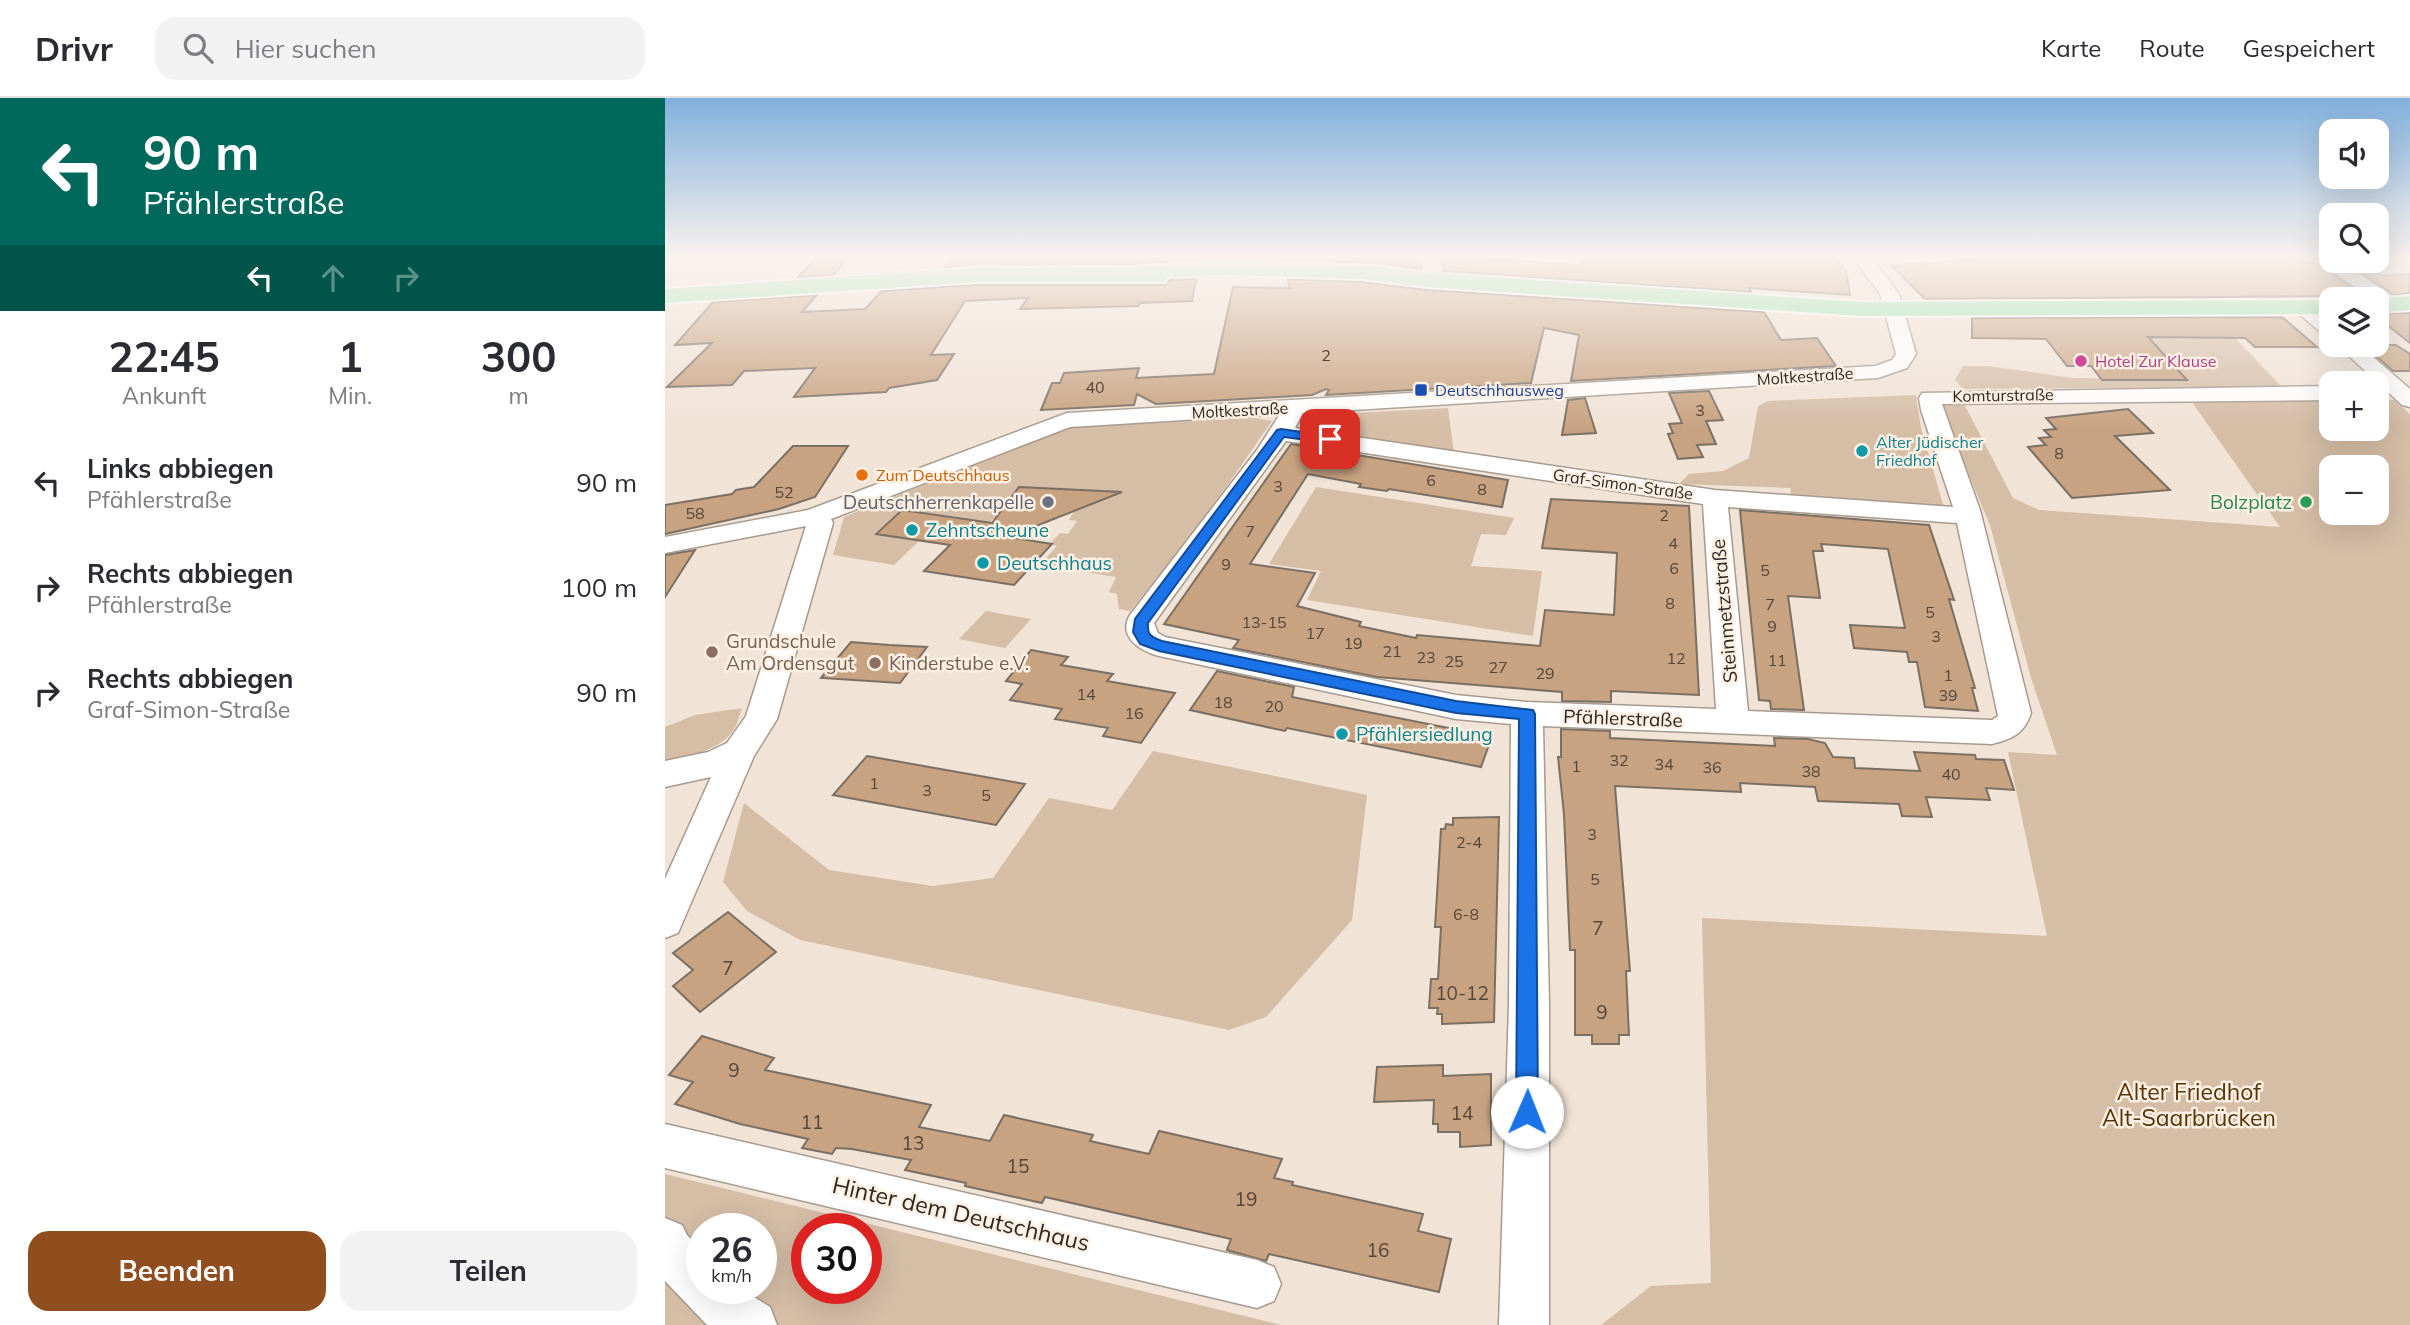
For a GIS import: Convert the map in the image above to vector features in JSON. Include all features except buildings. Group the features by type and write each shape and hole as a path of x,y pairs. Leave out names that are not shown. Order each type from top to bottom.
{"street":[{"name":"Moltkestraße","path":"665,545 774,526 817,515 1067,420 1286,420 1878,372 1900,363 1906,354 1895,313"},
{"path":"2361,357 2407,396"},
{"name":"Komturstraße","path":"1971,732 2006,729 2013,722 2015,713 1967,510 1931,410 1930,398 2319,393"},
{"path":"2389,394 2407,396"},
{"name":"Graf-Simon-Straße","path":"1286,420 1715,498 1967,516"},
{"name":"Pfählerstraße","path":"1286,420 1140,622 1140,632 1146,640 1159,646 1456,707 1527,714 1971,732"},
{"name":"Steinmetzstraße","path":"1715,498 1733,723"},
{"path":"665,921 739,752 761,719 820,523 817,515"},
{"path":"1524,1325 1529,981 1527,714"},
{"path":"665,774 713,764 739,752"},
{"name":"Hinter dem Deutschhaus","path":"665,1146 1257,1284"},
{"path":"665,1242 670,1252 686,1268"},
{"path":"721,1304 752,1325"}],"green space":[{"path":"2148,337 2234,337 2282,387 1963,389 1955,380 1963,366 1988,366 2072,378 2185,379"},
{"path":"1916,395 1921,428 1944,508 1790,498 1791,488 1679,484 1689,474 1723,471 1749,458 1758,406 1768,401"},
{"name":"Alter Friedhof Alt-Saarbrücken","path":"2189,398 2319,399 2319,441 2389,441 2389,400 2394,400 2410,414 2410,1325 1601,1325 1651,1286 1711,1283 1702,918 2047,936 2008,752 2057,755 2031,678 1990,525 1938,402 1963,402 2013,498 2039,510 2280,527"},
{"path":"1448,408 1454,453 1340,434 1333,426 1340,417 1351,413"},
{"path":"1255,418 1272,421 1190,539 1130,611 1119,609 1117,594 1109,592 1116,577 1040,565 1057,546 1050,544 1060,533 1068,534 1077,521 1069,520 1075,510 1057,489 1019,487 973,540 947,526 956,517 902,509 874,534 919,541 894,565 833,555 844,517 1067,428"},
{"path":"1316,487 1514,518 1506,535 1481,534 1471,566 1542,571 1533,636 1307,600 1321,571 1269,564"},
{"path":"986,611 1031,619 1005,648 959,639"},
{"path":"742,708 737,724 722,742 693,755 665,761 665,727 695,715"},
{"path":"1153,751 1367,795 1352,920 1266,1017 1229,1030 800,940 747,911 723,882 744,803 829,870 933,886 993,878 1049,798 1112,810"},
{"path":"665,1174 824,1213 791,1213 791,1304 882,1304 882,1227 1281,1325 665,1325"}],"place":[{"name":"Hotel Zur Klause","path":"2081,361"},
{"name":"Deutschhausweg","path":"1421,390"},
{"name":"Alter Jüdischer Friedhof","path":"1862,451"},
{"name":"Zum Deutschhaus","path":"862,475"},
{"name":"Deutschherrenkapelle","path":"1048,502"},
{"name":"Bolzplatz","path":"2306,502"},
{"name":"Zehntscheune","path":"912,530"},
{"name":"Deutschhaus","path":"983,563"},
{"name":"Grundschule Am Ordensgut","path":"712,652"},
{"name":"Kinderstube e.V.","path":"875,663"},
{"name":"Pfählersiedlung","path":"1342,734"}],"route":[{"path":"1330,439 1281,433 1140,622 1140,632 1146,640 1159,646 1456,707 1527,714 1527,1112"}]}
